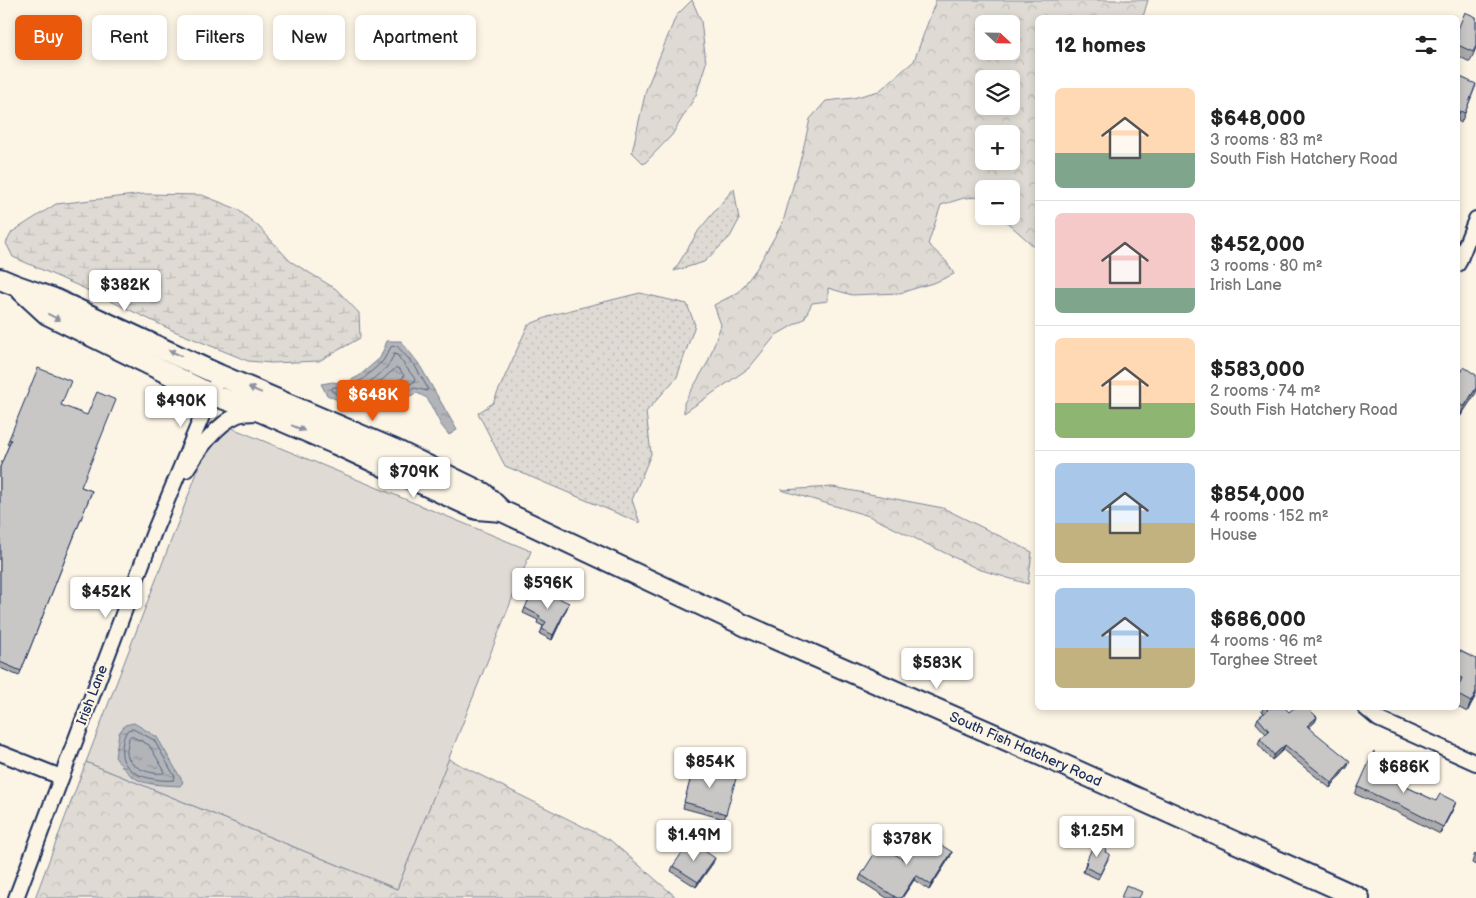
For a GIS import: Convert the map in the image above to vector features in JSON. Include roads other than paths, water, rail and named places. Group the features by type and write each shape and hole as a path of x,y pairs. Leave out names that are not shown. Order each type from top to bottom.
{"main road":[{"name":"South Fish Hatchery Road","path":"8,282 54,299 219,374 394,450 483,493 502,511 746,626 1359,898"},
{"name":"South Fish Hatchery Road","path":"8,282 47,314 210,394 262,412 477,509 502,511"}],"street":[{"path":"1460,260 1473,235 1476,219"},
{"name":"Irish Lane","path":"16,898 60,777 170,493 219,374"},
{"name":"Irish Lane","path":"170,493 213,433 235,416 262,412"},
{"path":"1367,710 1378,719 1476,763"},
{"path":"0,753 60,777"}],"water":[{"path":"387,341 401,341 419,364 457,430 449,435 441,425 427,398 417,393 377,410 356,409 327,395 321,384 333,382 343,384 359,376 380,358"},
{"path":"134,723 157,737 183,782 180,786 142,782 129,773 115,757 119,733 125,725"}]}
